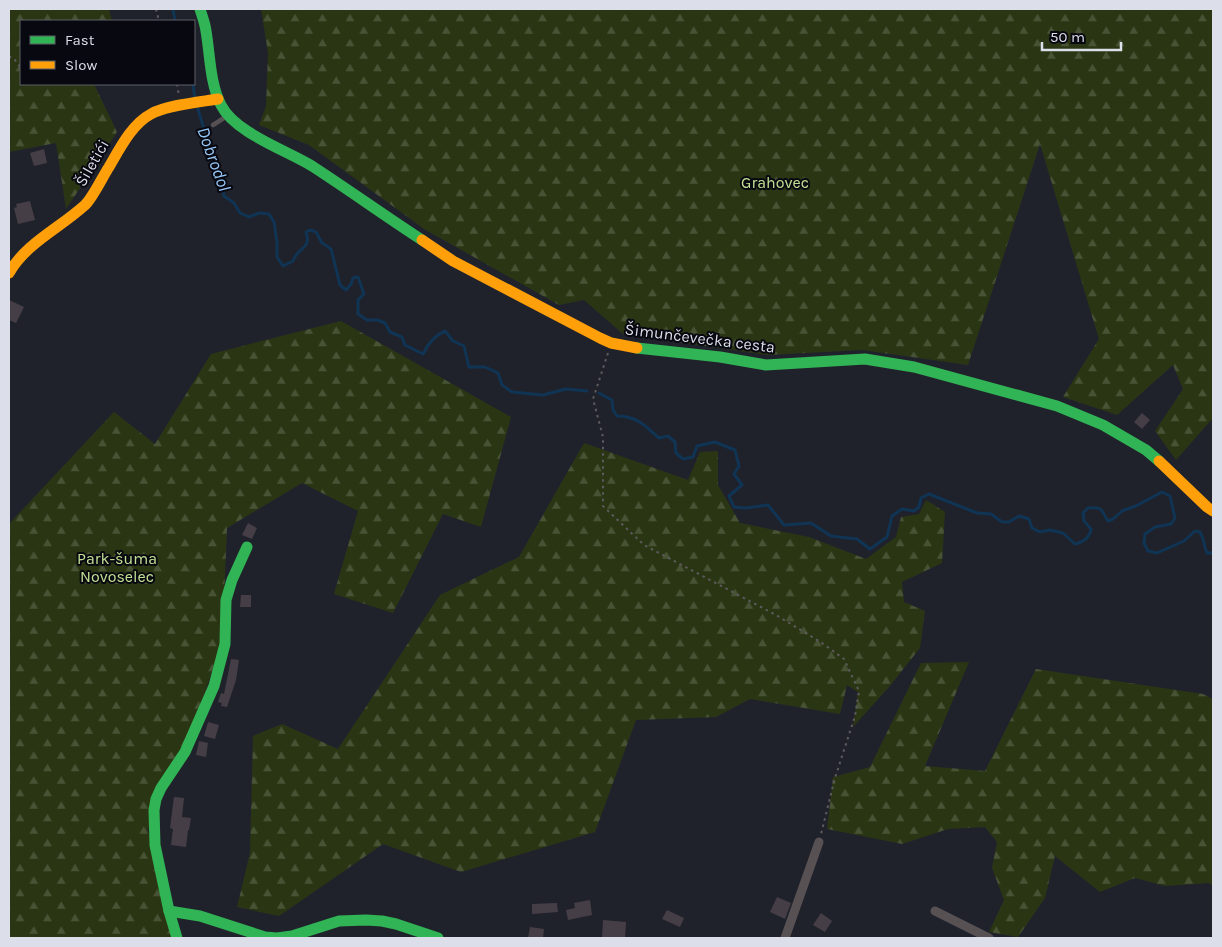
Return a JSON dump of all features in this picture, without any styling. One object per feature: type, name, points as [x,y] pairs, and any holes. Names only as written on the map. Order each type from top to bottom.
[{"type":"street","name":"Šimunčevečka cesta","points":[[200,9],[206,28],[218,99],[222,108],[234,121],[249,133],[310,165],[453,261],[611,343],[766,365],[865,359],[914,367],[1058,406],[1103,425],[1146,450],[1206,507],[1213,511]]},
{"type":"street","name":"Šiletići","points":[[10,267],[29,248],[87,204],[122,144],[139,123],[151,114],[164,110],[218,99]]},
{"type":"street","points":[[177,938],[169,911],[155,846],[154,810],[156,799],[164,783],[185,752],[214,686],[225,644],[226,600],[232,580],[247,547]]},
{"type":"street","points":[[785,938],[819,842]]},
{"type":"street","points":[[169,911],[200,916],[265,937],[292,936],[339,921],[366,920],[396,924],[438,938]]},
{"type":"street","points":[[935,911],[990,938]]},
{"type":"lane","points":[[213,125],[228,115]]},
{"type":"path","points":[[9,56],[20,67]]},
{"type":"path","points":[[611,343],[593,399],[603,437],[603,506],[644,545],[776,615],[844,659],[859,691],[855,716],[835,778],[819,842]]},
{"type":"green space","points":[[9,9],[109,9],[112,20],[20,20],[20,85],[94,85],[117,132],[66,209],[56,143],[9,152]]},
{"type":"green space","name":"Grahovec","points":[[261,9],[1213,9],[1213,418],[1176,460],[1155,431],[1183,389],[1173,365],[1117,415],[1063,397],[1099,339],[1040,144],[968,365],[862,350],[767,355],[623,334],[584,300],[559,305],[424,229],[309,145],[259,125],[266,106],[268,53]]},
{"type":"green space","name":"Park-šuma Novoselec","points":[[341,321],[511,417],[481,527],[443,514],[393,613],[334,594],[358,511],[302,483],[227,528],[222,642],[190,736],[156,789],[148,831],[175,938],[9,938],[9,524],[114,412],[155,444],[211,354]]},
{"type":"green space","points":[[584,443],[688,480],[700,452],[718,451],[718,485],[740,523],[809,537],[866,559],[896,537],[901,517],[919,514],[926,500],[945,512],[942,563],[902,582],[904,602],[925,611],[920,648],[889,687],[853,727],[858,692],[847,685],[840,714],[750,699],[716,717],[636,720],[595,832],[461,872],[383,844],[279,916],[237,907],[250,853],[253,736],[282,724],[338,749],[440,595],[519,557]]},
{"type":"green space","points":[[969,662],[925,766],[985,771],[1036,669],[1203,694],[1213,699],[1213,886],[1209,883],[1165,886],[1135,878],[1100,892],[1055,856],[1045,898],[1018,937],[989,932],[1004,900],[992,868],[997,842],[985,827],[948,829],[902,844],[827,829],[833,777],[870,767],[921,663]]},
{"type":"building","points":[[44,149],[47,163],[34,166],[30,153]]},
{"type":"building","points":[[30,201],[35,220],[18,224],[14,208],[17,207],[16,204]]},
{"type":"building","points":[[9,300],[24,307],[16,323],[9,320]]},
{"type":"building","points":[[1142,413],[1150,420],[1142,429],[1134,422]]},
{"type":"building","points":[[248,523],[257,528],[252,539],[242,535]]},
{"type":"building","points":[[241,595],[251,595],[251,607],[240,607]]},
{"type":"building","points":[[231,659],[239,660],[236,680],[227,707],[221,706],[222,703],[218,702],[221,693],[224,694]]},
{"type":"building","points":[[208,722],[219,725],[215,739],[204,736]]},
{"type":"building","points":[[199,741],[208,743],[206,757],[196,755]]},
{"type":"building","points":[[174,797],[184,798],[182,817],[191,818],[186,847],[171,845],[173,829],[170,828]]},
{"type":"building","points":[[777,897],[791,903],[785,919],[770,912]]},
{"type":"building","points":[[590,900],[592,915],[568,920],[566,910],[575,908],[574,903]]},
{"type":"building","points":[[557,903],[558,912],[532,914],[532,904]]},
{"type":"building","points":[[667,910],[684,918],[680,927],[662,919]]},
{"type":"building","points":[[821,913],[832,921],[825,932],[813,925]]},
{"type":"building","points":[[603,920],[626,922],[625,938],[602,938]]},
{"type":"building","points":[[530,927],[544,929],[543,938],[528,938]]},
{"type":"waterway","name":"Dobrodol","points":[[173,9],[175,20]]},
{"type":"waterway","name":"Dobrodol","points":[[193,85],[195,100]]},
{"type":"waterway","name":"Dobrodol","points":[[197,106],[213,165],[221,177],[224,196],[234,203],[240,213],[249,217],[259,213],[269,214],[274,222],[277,257],[283,266],[293,261],[295,256],[306,245],[306,232],[310,230],[316,232],[322,243],[331,249],[340,285],[346,290],[353,278],[358,277],[364,294],[358,300],[358,314],[367,320],[377,320],[385,323],[390,332],[402,337],[405,345],[423,354],[432,340],[445,331],[453,341],[464,346],[469,367],[485,367],[498,373],[502,385],[512,392],[543,395],[566,389],[587,391]]},
{"type":"waterway","name":"Dobrodol","points":[[599,393],[612,400],[613,410],[617,416],[624,416],[635,420],[659,438],[668,436],[675,442],[676,453],[683,459],[693,457],[697,446],[715,442],[735,450],[739,466],[734,474],[742,485],[729,496],[734,507],[746,508],[768,505],[784,525],[811,523],[831,536],[857,539],[870,549],[887,537],[892,516],[902,509],[914,511],[919,507],[921,498],[929,494],[977,513],[991,514],[1002,522],[1009,522],[1019,516],[1029,519],[1032,528],[1040,532],[1050,530],[1063,533],[1075,544],[1086,539],[1090,532],[1091,529],[1084,521],[1083,513],[1088,508],[1101,510],[1108,521],[1122,511],[1162,492],[1170,496],[1175,518],[1171,524],[1155,527],[1145,534],[1144,543],[1148,551],[1157,553],[1184,541],[1195,531],[1200,532],[1202,535],[1207,553],[1213,553]]},
{"type":"traffic: fast","points":[[200,9],[206,28],[211,69],[217,97],[228,115],[249,132],[312,166],[422,240]]},
{"type":"traffic: fast","points":[[637,348],[720,357],[766,365],[865,359],[914,367],[1057,406],[1103,425],[1146,450],[1159,461]]},
{"type":"traffic: fast","points":[[177,938],[169,911],[155,845],[154,810],[161,788],[185,752],[214,686],[225,644],[226,600],[232,580],[247,547]]},
{"type":"traffic: fast","points":[[169,911],[200,916],[265,937],[292,936],[339,921],[366,920],[396,924],[438,938]]},
{"type":"traffic: slow","points":[[9,273],[16,262],[34,244],[88,202],[127,137],[144,118],[166,108],[218,99]]},
{"type":"traffic: slow","points":[[422,240],[453,261],[600,338],[611,343],[637,348]]},
{"type":"traffic: slow","points":[[1159,461],[1213,511]]}]
